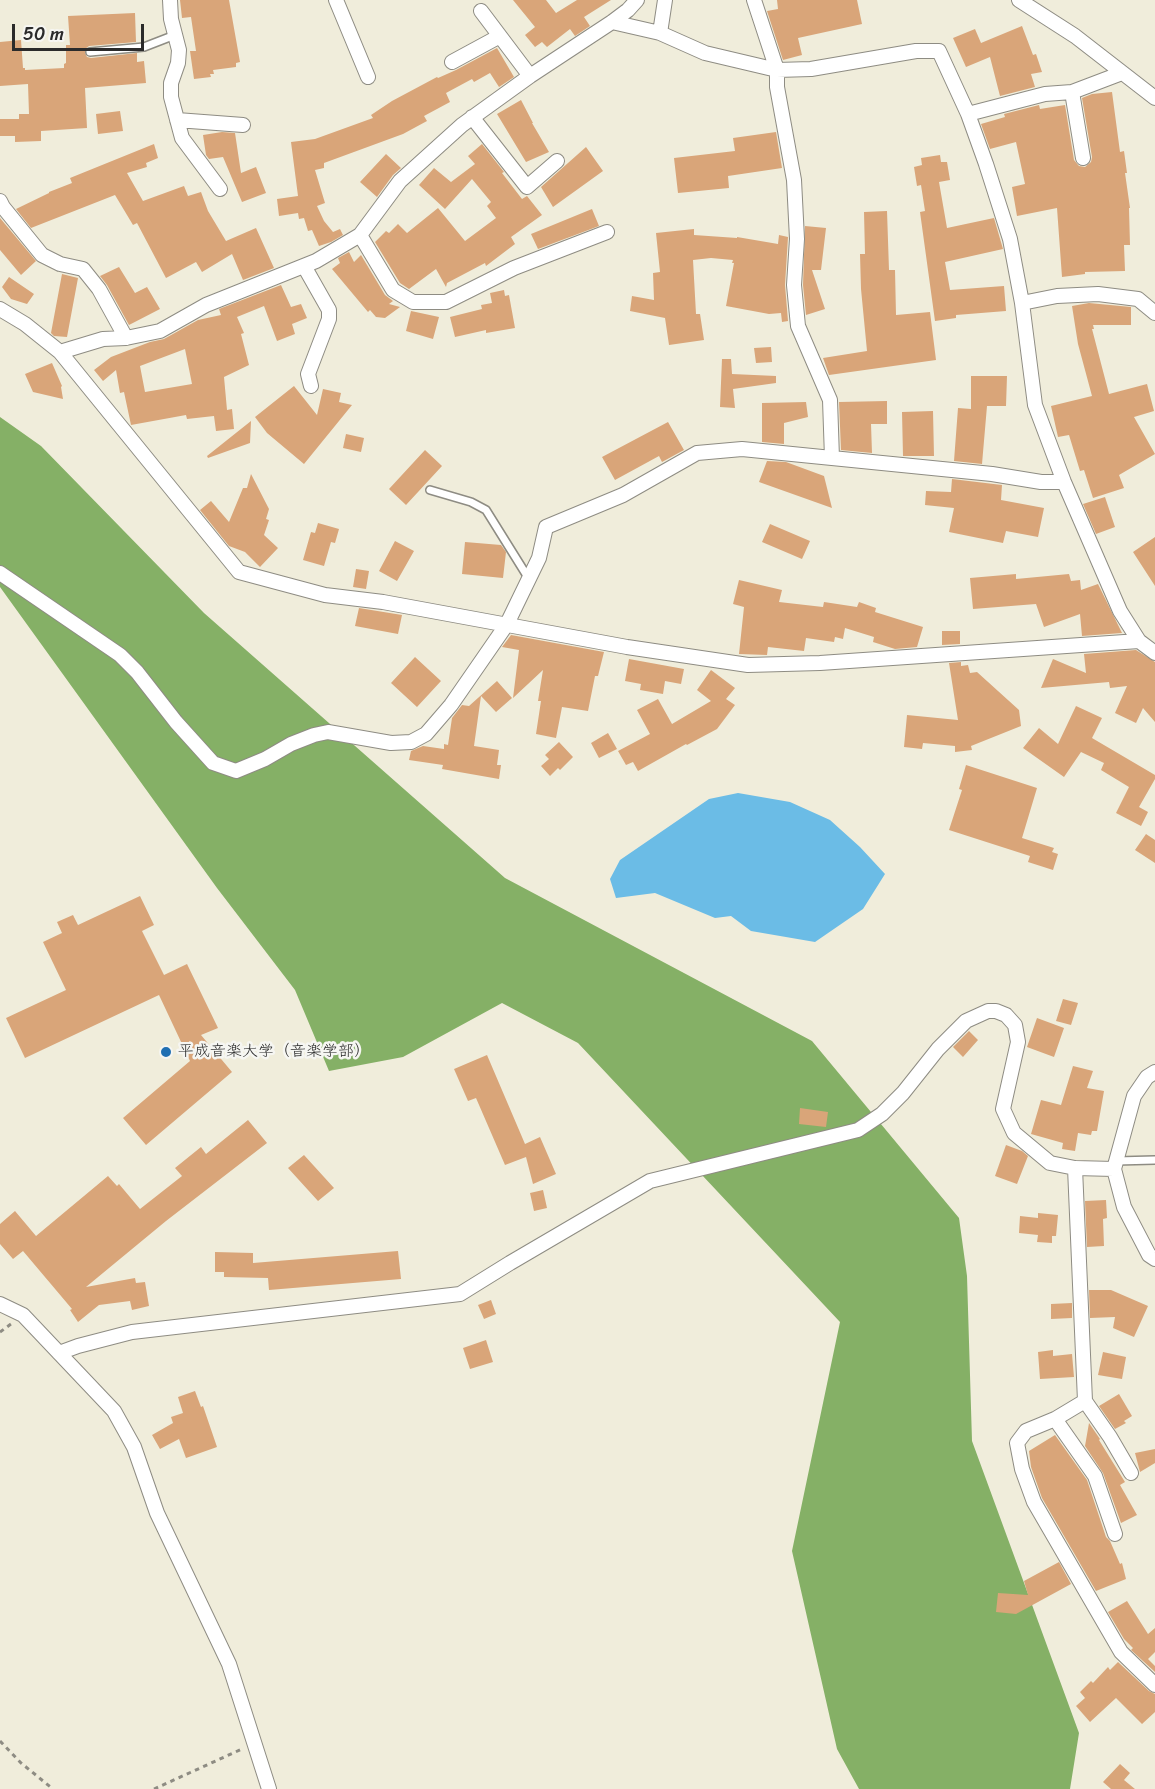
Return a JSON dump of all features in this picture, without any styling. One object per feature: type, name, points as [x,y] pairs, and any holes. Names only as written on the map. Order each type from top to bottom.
[{"type":"street","points":[[170,0],[171,19],[179,50],[171,83],[171,98],[182,138],[220,189]]},
{"type":"street","points":[[336,0],[368,77]]},
{"type":"street","points":[[60,352],[103,339],[126,338],[160,331],[206,305],[316,261],[360,235],[399,181],[472,117],[530,75],[612,22],[637,0]]},
{"type":"street","points":[[660,33],[666,0]]},
{"type":"street","points":[[754,0],[777,70],[777,87],[794,180],[797,239],[794,285],[798,326],[830,400],[832,458]]},
{"type":"street","points":[[1019,0],[1075,36],[1155,98]]},
{"type":"street","points":[[481,10],[530,75]]},
{"type":"street","points":[[612,22],[660,33],[705,53],[777,70],[811,69],[916,51],[939,51],[968,114],[1010,239],[1022,303],[1035,405],[1064,482],[1120,610],[1139,640],[1155,653]]},
{"type":"street","points":[[452,62],[500,36]]},
{"type":"street","points":[[968,114],[1045,94],[1072,92],[1122,73]]},
{"type":"street","points":[[1072,92],[1083,158]]},
{"type":"street","points":[[472,117],[527,187],[556,161]]},
{"type":"street","points":[[177,120],[243,125]]},
{"type":"street","points":[[0,201],[42,255],[60,264],[83,269],[99,290],[126,338]]},
{"type":"street","points":[[360,235],[393,290],[413,302],[446,302],[513,268],[607,232]]},
{"type":"street","points":[[304,266],[329,310],[329,319],[308,374],[310,386]]},
{"type":"street","points":[[1022,303],[1057,296],[1098,294],[1138,300],[1155,314]]},
{"type":"street","points":[[0,309],[25,324],[60,352],[239,572],[325,595],[382,602],[627,647],[748,665],[820,663],[1139,640]]},
{"type":"street","points":[[0,573],[120,655],[213,763],[236,771],[265,759],[291,744],[328,732],[391,743],[411,742],[426,734],[451,705],[507,624],[539,558],[546,527],[623,495],[697,453],[742,449],[993,474],[1041,482],[1064,482]]},
{"type":"street","points":[[59,1353],[132,1332],[460,1294],[650,1181],[858,1130],[882,1114],[903,1093],[938,1048],[966,1021],[988,1011],[1006,1015],[1015,1025],[1018,1042],[1003,1109],[1014,1133],[1050,1163],[1075,1168],[1115,1165]]},
{"type":"street","points":[[1155,1072],[1148,1077],[1134,1096],[1115,1165],[1124,1207],[1149,1255],[1155,1259]]},
{"type":"street","points":[[1075,1168],[1085,1401],[1131,1473]]},
{"type":"street","points":[[0,1304],[23,1315],[114,1411],[134,1447],[157,1513],[229,1664],[269,1789]]},
{"type":"street","points":[[1085,1401],[1055,1419],[1026,1431],[1017,1443],[1022,1469],[1034,1502],[1121,1652],[1155,1685]]},
{"type":"street","points":[[1055,1419],[1095,1476],[1115,1534]]},
{"type":"lane","points":[[90,52],[144,47],[175,35]]},
{"type":"lane","points":[[430,490],[471,501],[486,510],[529,579]]},
{"type":"lane","points":[[1115,1165],[1155,1160]]},
{"type":"path","points":[[0,1741],[21,1763],[53,1789]]},
{"type":"path","points":[[154,1789],[254,1743]]},
{"type":"green space","points":[[0,417],[41,446],[204,613],[505,878],[812,1041],[959,1218],[967,1276],[972,1441],[1079,1733],[1070,1789],[859,1789],[837,1749],[792,1551],[840,1322],[578,1043],[502,1003],[403,1057],[329,1071],[295,990],[217,888],[0,587]]},
{"type":"water","points":[[738,793],[790,802],[830,820],[860,847],[885,874],[863,909],[815,942],[751,931],[731,916],[715,918],[655,893],[616,898],[610,879],[620,860],[709,799]]},
{"type":"building","points":[[180,0],[229,0],[240,62],[236,63],[236,67],[213,70],[214,74],[210,74],[211,77],[194,79],[190,51],[196,51],[191,17],[182,18]]},
{"type":"building","points":[[513,0],[546,0],[556,13],[577,0],[611,0],[584,17],[590,26],[575,36],[570,29],[547,47],[542,42],[535,47],[525,35],[535,27]]},
{"type":"building","points":[[777,0],[857,0],[862,24],[798,38],[802,55],[783,60],[767,11],[778,9]]},
{"type":"building","points":[[135,13],[136,42],[89,46],[85,49],[85,53],[91,58],[137,53],[137,62],[144,61],[146,83],[85,88],[87,128],[41,131],[41,141],[15,142],[15,136],[0,136],[0,119],[19,119],[19,114],[29,114],[28,84],[0,86],[0,42],[21,40],[25,70],[64,68],[66,45],[70,45],[68,16]]},
{"type":"building","points":[[1022,26],[1042,72],[1031,74],[1035,87],[1000,96],[990,57],[966,67],[953,38],[975,29],[981,43]]},
{"type":"building","points":[[497,48],[514,77],[499,87],[490,73],[474,82],[472,79],[446,93],[450,102],[424,116],[427,121],[403,134],[324,163],[324,168],[315,170],[325,203],[317,206],[324,221],[333,232],[340,229],[343,235],[319,246],[312,230],[308,231],[304,218],[299,219],[298,213],[279,216],[277,199],[298,196],[291,142],[315,139],[373,118],[371,115],[392,101]]},
{"type":"building","points":[[1112,92],[1120,152],[1124,151],[1130,208],[1130,245],[1124,245],[1125,271],[1085,272],[1085,274],[1062,277],[1057,208],[1017,216],[1012,187],[1025,184],[1016,142],[990,149],[981,124],[1005,117],[1004,114],[1039,105],[1040,109],[1065,105],[1074,160],[1079,166],[1085,167],[1091,162],[1092,157],[1082,98],[1092,94]]},
{"type":"building","points":[[521,100],[549,152],[526,162],[497,114]]},
{"type":"building","points":[[120,111],[123,131],[98,134],[96,114]]},
{"type":"building","points":[[222,132],[235,133],[241,173],[256,167],[266,193],[242,202],[223,157],[209,159],[206,155],[203,135]]},
{"type":"building","points":[[776,132],[782,168],[728,176],[729,188],[678,193],[674,158],[735,151],[733,138]]},
{"type":"building","points":[[154,144],[158,158],[146,163],[147,167],[127,173],[143,201],[184,186],[188,196],[201,192],[208,211],[226,241],[256,228],[274,268],[243,280],[232,254],[202,272],[196,262],[166,278],[137,223],[133,225],[115,195],[31,228],[16,209],[72,183],[70,178]]},
{"type":"building","points":[[482,144],[522,199],[527,196],[542,215],[511,237],[515,244],[486,266],[485,263],[447,283],[446,287],[436,269],[409,289],[400,283],[375,242],[386,231],[389,233],[398,224],[407,233],[438,208],[465,241],[496,218],[487,206],[491,202],[472,179],[445,209],[419,185],[434,168],[451,182],[475,164],[468,156]]},
{"type":"building","points":[[586,147],[603,171],[553,207],[541,187]]},
{"type":"building","points":[[386,154],[401,168],[377,197],[360,182]]},
{"type":"building","points":[[940,155],[941,162],[947,162],[950,180],[939,182],[947,228],[994,218],[1003,249],[945,262],[950,290],[1004,286],[1006,311],[956,315],[956,318],[935,321],[920,212],[925,211],[921,185],[917,186],[914,167],[922,165],[921,158]]},
{"type":"building","points":[[592,209],[599,226],[538,249],[531,234]]},
{"type":"building","points":[[887,211],[889,270],[895,270],[896,315],[930,312],[936,360],[829,375],[823,358],[867,351],[860,254],[865,254],[864,212]]},
{"type":"building","points":[[0,218],[36,261],[21,275],[0,250]]},
{"type":"building","points":[[805,226],[826,228],[821,270],[812,270],[825,309],[806,315],[803,285]]},
{"type":"building","points":[[694,229],[694,235],[737,237],[778,244],[779,235],[788,237],[785,285],[788,321],[782,322],[781,313],[769,314],[726,306],[734,263],[732,263],[733,260],[711,258],[693,260],[696,314],[700,314],[704,340],[669,345],[665,318],[630,311],[632,296],[654,300],[653,273],[660,272],[656,233]]},
{"type":"building","points":[[349,252],[354,262],[361,255],[385,295],[393,301],[389,304],[400,307],[385,318],[376,317],[370,310],[368,312],[332,269],[340,263],[338,258]]},
{"type":"building","points":[[119,267],[135,293],[147,287],[160,309],[129,325],[100,276]]},
{"type":"building","points":[[62,274],[78,278],[67,337],[54,336],[51,333]]},
{"type":"building","points":[[9,277],[34,294],[27,304],[11,299],[2,287]]},
{"type":"building","points":[[281,285],[291,307],[301,304],[307,318],[292,324],[295,334],[277,341],[264,306],[237,317],[244,333],[241,334],[249,365],[224,377],[227,410],[232,409],[234,429],[216,431],[214,416],[187,419],[186,415],[131,425],[124,392],[120,393],[116,370],[103,381],[94,370],[111,357],[164,339],[198,320],[221,315],[219,309]],"holes":[[[185,349],[192,384],[145,392],[140,366]]]},
{"type":"building","points":[[504,290],[505,296],[509,295],[515,328],[486,333],[486,330],[455,337],[450,317],[482,309],[481,305],[492,303],[490,293]]},
{"type":"building","points":[[1089,303],[1131,307],[1131,325],[1093,325],[1094,329],[1092,329],[1109,394],[1147,384],[1154,411],[1134,417],[1155,454],[1119,475],[1124,488],[1093,498],[1084,470],[1080,471],[1069,435],[1058,437],[1051,406],[1092,396],[1078,344],[1072,306]]},
{"type":"building","points":[[411,311],[439,317],[433,339],[406,331]]},
{"type":"building","points":[[771,347],[772,362],[756,363],[754,348]]},
{"type":"building","points":[[722,359],[731,359],[732,374],[776,376],[776,383],[733,389],[735,408],[720,407]]},
{"type":"building","points":[[52,363],[62,386],[63,399],[33,392],[25,374]]},
{"type":"building","points":[[971,376],[1007,376],[1006,406],[987,406],[982,464],[954,461],[958,408],[971,409]]},
{"type":"building","points":[[294,386],[317,415],[323,389],[341,393],[339,402],[352,405],[304,464],[267,433],[255,417]]},
{"type":"building","points":[[887,401],[887,424],[871,424],[872,453],[841,450],[839,402]]},
{"type":"building","points":[[806,402],[808,417],[784,423],[784,444],[762,442],[762,403]]},
{"type":"building","points":[[933,411],[934,456],[903,456],[902,412]]},
{"type":"building","points":[[251,421],[250,443],[208,458],[207,456]]},
{"type":"building","points":[[668,422],[684,450],[662,462],[659,456],[615,480],[602,457]]},
{"type":"building","points":[[346,434],[364,438],[361,452],[343,448]]},
{"type":"building","points":[[425,450],[442,466],[406,505],[389,489]]},
{"type":"building","points":[[767,461],[786,462],[824,476],[832,508],[759,482]]},
{"type":"building","points":[[251,474],[269,509],[266,519],[269,520],[264,535],[278,548],[260,567],[245,552],[229,546],[200,510],[211,501],[229,522],[243,488],[247,488]]},
{"type":"building","points":[[952,479],[1002,485],[1001,500],[1044,508],[1038,537],[1006,531],[1003,543],[949,532],[954,508],[925,505],[926,491],[951,492]]},
{"type":"building","points":[[1105,497],[1115,527],[1096,534],[1083,504]]},
{"type":"building","points":[[318,523],[339,529],[335,543],[331,542],[324,566],[303,560],[311,532],[315,533]]},
{"type":"building","points":[[770,524],[810,541],[802,559],[762,542]]},
{"type":"building","points":[[1155,537],[1155,586],[1133,552]]},
{"type":"building","points":[[395,541],[414,551],[397,581],[379,571]]},
{"type":"building","points":[[465,542],[501,545],[506,552],[503,578],[462,574]]},
{"type":"building","points":[[356,569],[369,571],[366,589],[353,587]]},
{"type":"building","points":[[1016,574],[1016,579],[1069,574],[1071,581],[1080,580],[1081,590],[1098,584],[1122,633],[1082,636],[1080,614],[1044,627],[1036,604],[973,609],[970,578]]},
{"type":"building","points":[[739,580],[782,590],[779,602],[823,607],[824,602],[857,607],[859,602],[876,608],[875,612],[923,627],[917,647],[895,649],[873,642],[874,637],[845,628],[843,639],[835,637],[834,642],[806,638],[804,651],[768,647],[767,655],[739,654],[744,607],[733,604]]},
{"type":"building","points":[[359,608],[402,615],[398,634],[355,626]]},
{"type":"building","points":[[942,631],[960,631],[960,644],[942,645]]},
{"type":"building","points":[[511,635],[604,652],[598,676],[595,676],[588,711],[562,707],[556,738],[536,734],[543,670],[513,698],[519,650],[502,647]]},
{"type":"building","points":[[1136,650],[1155,662],[1155,722],[1143,708],[1136,723],[1115,713],[1127,686],[1110,688],[1109,682],[1041,688],[1053,659],[1086,673],[1084,654]]},
{"type":"building","points":[[415,657],[441,681],[417,707],[391,683]]},
{"type":"building","points":[[629,659],[684,669],[681,684],[665,681],[663,694],[640,690],[641,684],[625,681]]},
{"type":"building","points":[[961,662],[961,666],[968,665],[970,673],[977,672],[1019,710],[1021,726],[971,746],[972,750],[955,752],[955,746],[923,743],[922,749],[904,747],[907,715],[958,720],[949,663]]},
{"type":"building","points":[[711,670],[735,688],[726,699],[735,705],[717,729],[638,771],[633,762],[626,765],[618,751],[650,734],[637,710],[658,699],[672,724],[711,701],[697,690]]},
{"type":"building","points":[[497,681],[512,698],[496,712],[481,696],[474,746],[499,750],[497,765],[501,765],[499,779],[442,769],[443,765],[409,760],[411,751],[423,746],[444,749],[444,744],[448,745],[452,718],[462,705],[469,706]]},
{"type":"building","points":[[1076,706],[1102,718],[1092,738],[1155,775],[1139,807],[1148,812],[1141,826],[1116,813],[1129,787],[1101,770],[1104,763],[1081,752],[1064,777],[1023,748],[1039,728],[1058,744]]},
{"type":"building","points":[[608,733],[617,749],[599,758],[591,743]]},
{"type":"building","points":[[559,742],[573,757],[550,776],[541,766],[549,759],[545,755]]},
{"type":"building","points":[[966,765],[1037,788],[1022,838],[1054,848],[1052,852],[1058,854],[1053,870],[1028,862],[1030,856],[949,830],[962,790],[959,789]]},
{"type":"building","points":[[1146,834],[1155,840],[1155,863],[1135,850]]},
{"type":"building","points":[[140,896],[154,925],[142,931],[164,975],[187,964],[218,1028],[201,1035],[232,1072],[146,1145],[123,1118],[190,1061],[159,995],[25,1058],[6,1018],[66,990],[43,942],[62,933],[57,922],[73,915],[78,925]]},
{"type":"building","points":[[1063,999],[1078,1003],[1071,1025],[1056,1021]]},
{"type":"building","points":[[1037,1018],[1064,1028],[1054,1057],[1027,1047]]},
{"type":"building","points":[[969,1031],[978,1040],[963,1057],[953,1047]]},
{"type":"building","points":[[487,1055],[525,1144],[540,1137],[556,1174],[533,1184],[526,1157],[505,1165],[476,1098],[468,1101],[454,1069]]},
{"type":"building","points":[[1073,1066],[1093,1071],[1087,1088],[1104,1091],[1097,1131],[1092,1131],[1091,1135],[1078,1133],[1075,1151],[1062,1149],[1063,1143],[1031,1134],[1041,1100],[1061,1105]]},
{"type":"building","points":[[800,1108],[828,1112],[826,1127],[799,1124]]},
{"type":"building","points":[[248,1120],[267,1143],[166,1221],[86,1287],[135,1278],[136,1283],[145,1282],[149,1306],[132,1310],[130,1301],[99,1305],[78,1322],[70,1310],[72,1309],[23,1251],[13,1259],[0,1244],[0,1224],[15,1211],[36,1236],[108,1176],[117,1186],[119,1184],[140,1209],[182,1176],[175,1168],[201,1147],[206,1154]]},
{"type":"building","points":[[1006,1145],[1028,1156],[1017,1184],[995,1176]]},
{"type":"building","points":[[304,1155],[334,1188],[318,1201],[288,1168]]},
{"type":"building","points":[[543,1190],[547,1208],[534,1211],[530,1193]]},
{"type":"building","points":[[1106,1200],[1107,1218],[1103,1219],[1104,1246],[1087,1247],[1085,1201]]},
{"type":"building","points":[[1038,1213],[1058,1215],[1056,1236],[1052,1236],[1052,1243],[1037,1242],[1038,1235],[1019,1233],[1020,1216],[1038,1218]]},
{"type":"building","points":[[398,1251],[401,1279],[269,1290],[268,1278],[224,1277],[224,1272],[215,1272],[215,1252],[253,1253],[253,1263]]},
{"type":"building","points":[[1089,1290],[1111,1290],[1148,1306],[1134,1337],[1113,1328],[1115,1317],[1090,1318]]},
{"type":"building","points":[[491,1300],[496,1314],[484,1319],[478,1305]]},
{"type":"building","points":[[1072,1303],[1072,1318],[1051,1319],[1051,1304]]},
{"type":"building","points":[[486,1340],[493,1362],[470,1369],[463,1348]]},
{"type":"building","points":[[1053,1350],[1053,1356],[1072,1354],[1074,1377],[1040,1379],[1038,1352]]},
{"type":"building","points":[[1103,1352],[1126,1357],[1122,1379],[1098,1375]]},
{"type":"building","points":[[195,1391],[201,1407],[203,1406],[217,1447],[186,1458],[179,1439],[160,1449],[152,1435],[173,1423],[171,1417],[183,1413],[178,1397]]},
{"type":"building","points":[[1119,1394],[1132,1416],[1124,1421],[1126,1423],[1115,1429],[1099,1406]]},
{"type":"building","points":[[1089,1423],[1125,1482],[1120,1485],[1137,1515],[1121,1523],[1103,1473],[1085,1446]]},
{"type":"building","points":[[1055,1435],[1087,1480],[1106,1537],[1120,1564],[1122,1563],[1126,1579],[1096,1591],[1042,1498],[1031,1467],[1029,1451]]},
{"type":"building","points":[[1155,1449],[1155,1463],[1140,1472],[1135,1453]]},
{"type":"building","points":[[1059,1562],[1071,1584],[1016,1614],[996,1612],[998,1593],[1028,1595],[1024,1581]]},
{"type":"building","points":[[1127,1601],[1148,1634],[1155,1628],[1155,1652],[1148,1659],[1155,1666],[1155,1672],[1131,1650],[1133,1648],[1124,1639],[1108,1612]]},
{"type":"building","points":[[1118,1662],[1155,1694],[1155,1712],[1142,1724],[1116,1698],[1090,1722],[1076,1706],[1085,1698],[1080,1692],[1091,1681],[1093,1683],[1108,1667],[1110,1670]]},
{"type":"building","points":[[1120,1764],[1130,1773],[1124,1780],[1135,1789],[1111,1789],[1103,1782]]},
{"type":"place","name":"平成音楽大学（音楽学部）","points":[[166,1052]]}]
